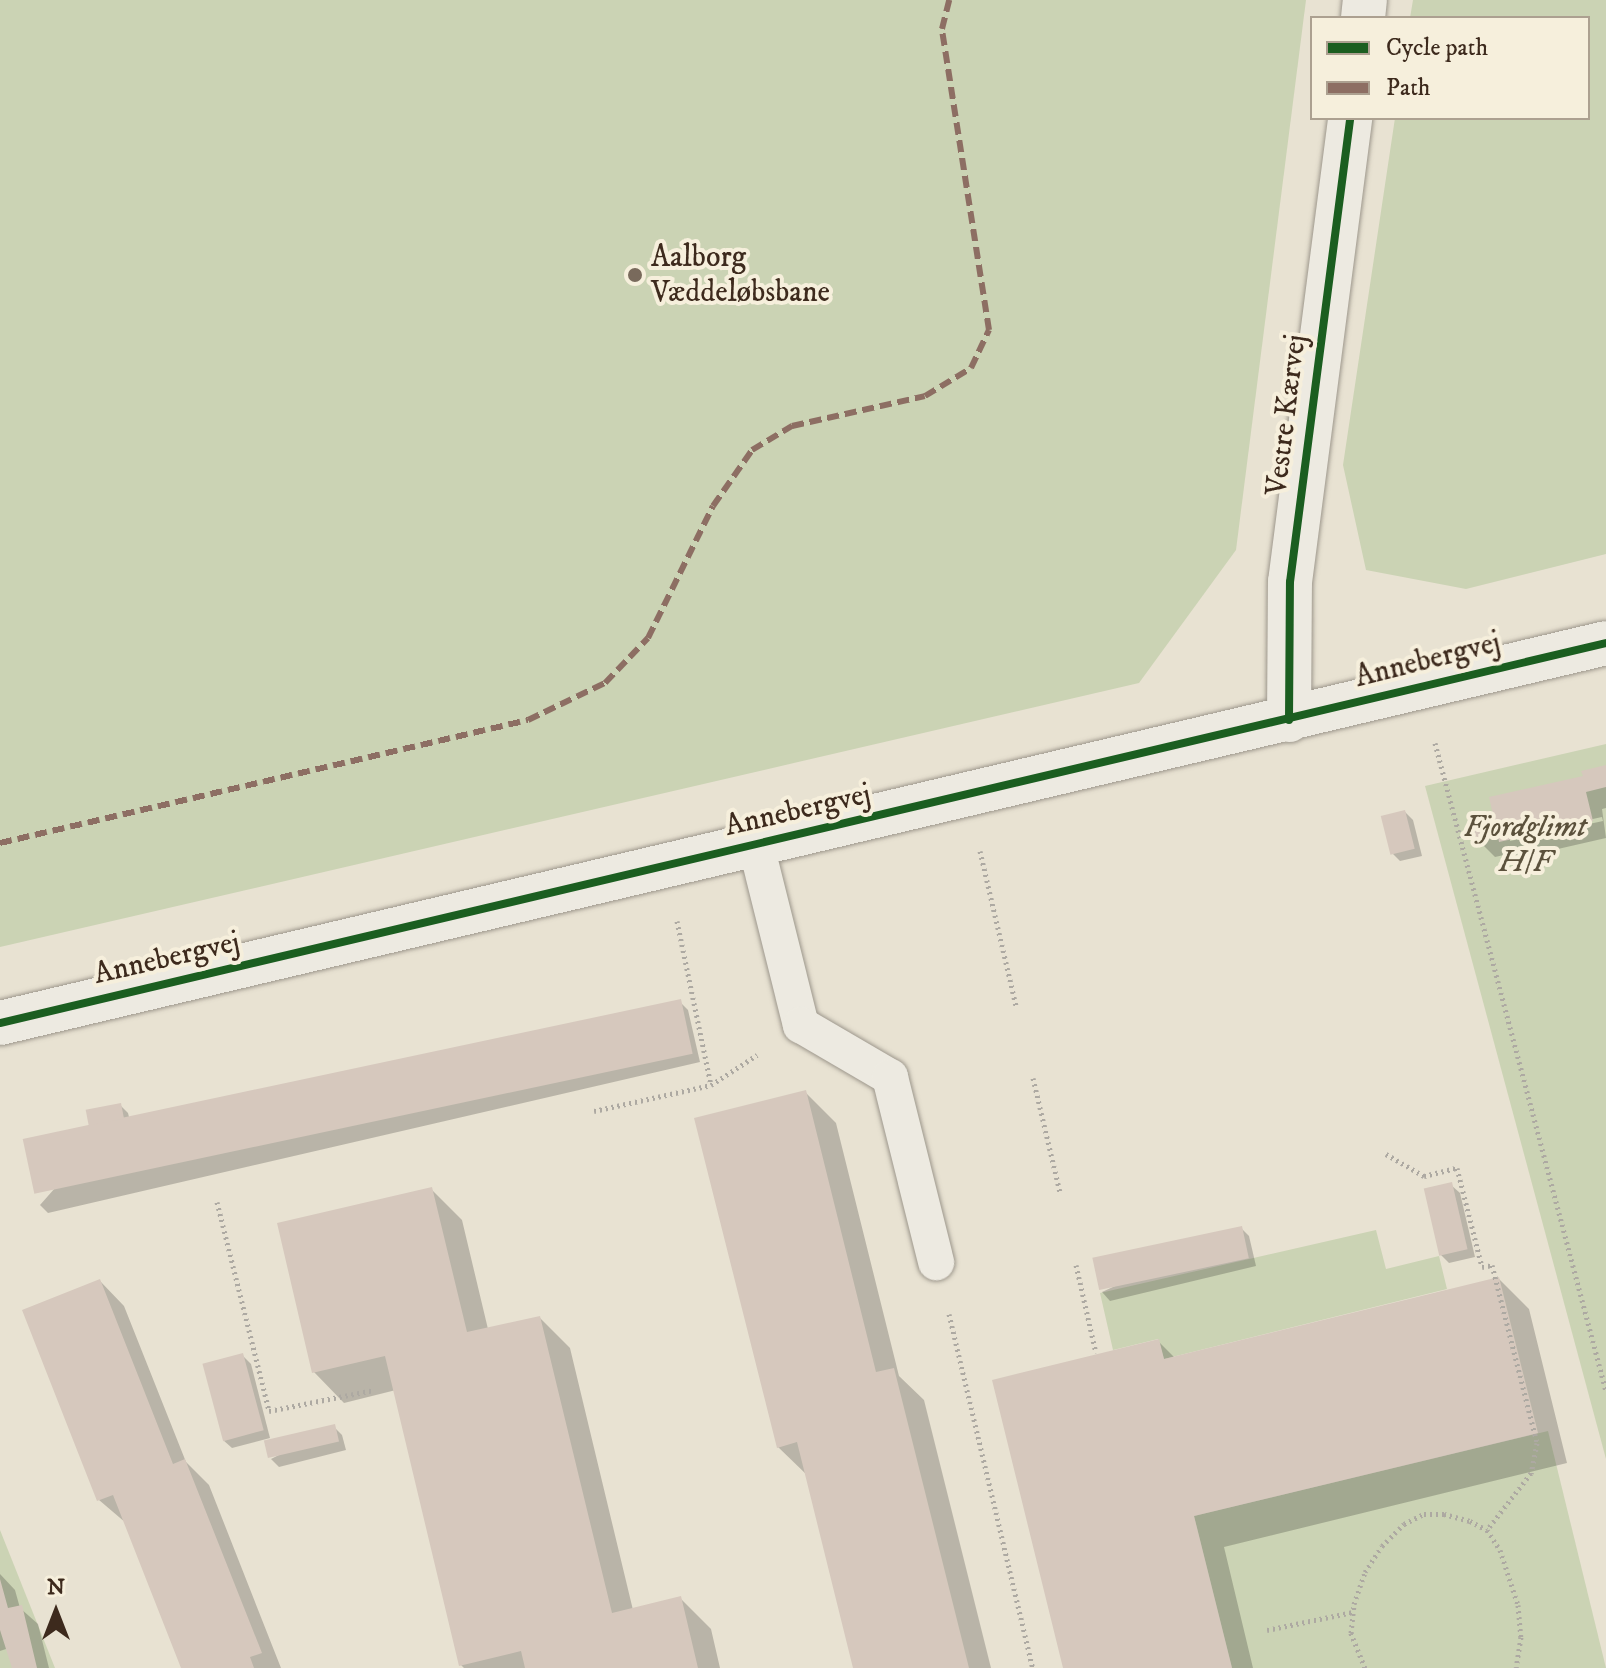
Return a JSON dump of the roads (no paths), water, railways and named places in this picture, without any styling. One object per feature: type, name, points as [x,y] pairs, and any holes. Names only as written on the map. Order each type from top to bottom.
[{"type":"street","name":"Vestre Kærvej","points":[[1289,720],[1290,582],[1350,120]]},
{"type":"street","name":"Annebergvej","points":[[0,1023],[1606,643]]},
{"type":"lane","points":[[756,845],[801,1025],[890,1077],[936,1262]]},
{"type":"place","name":"Aalborg Væddeløbsbane","points":[[635,275]]},
{"type":"park label","name":"Fjordglimt H/F","points":[[1525,845]]}]
